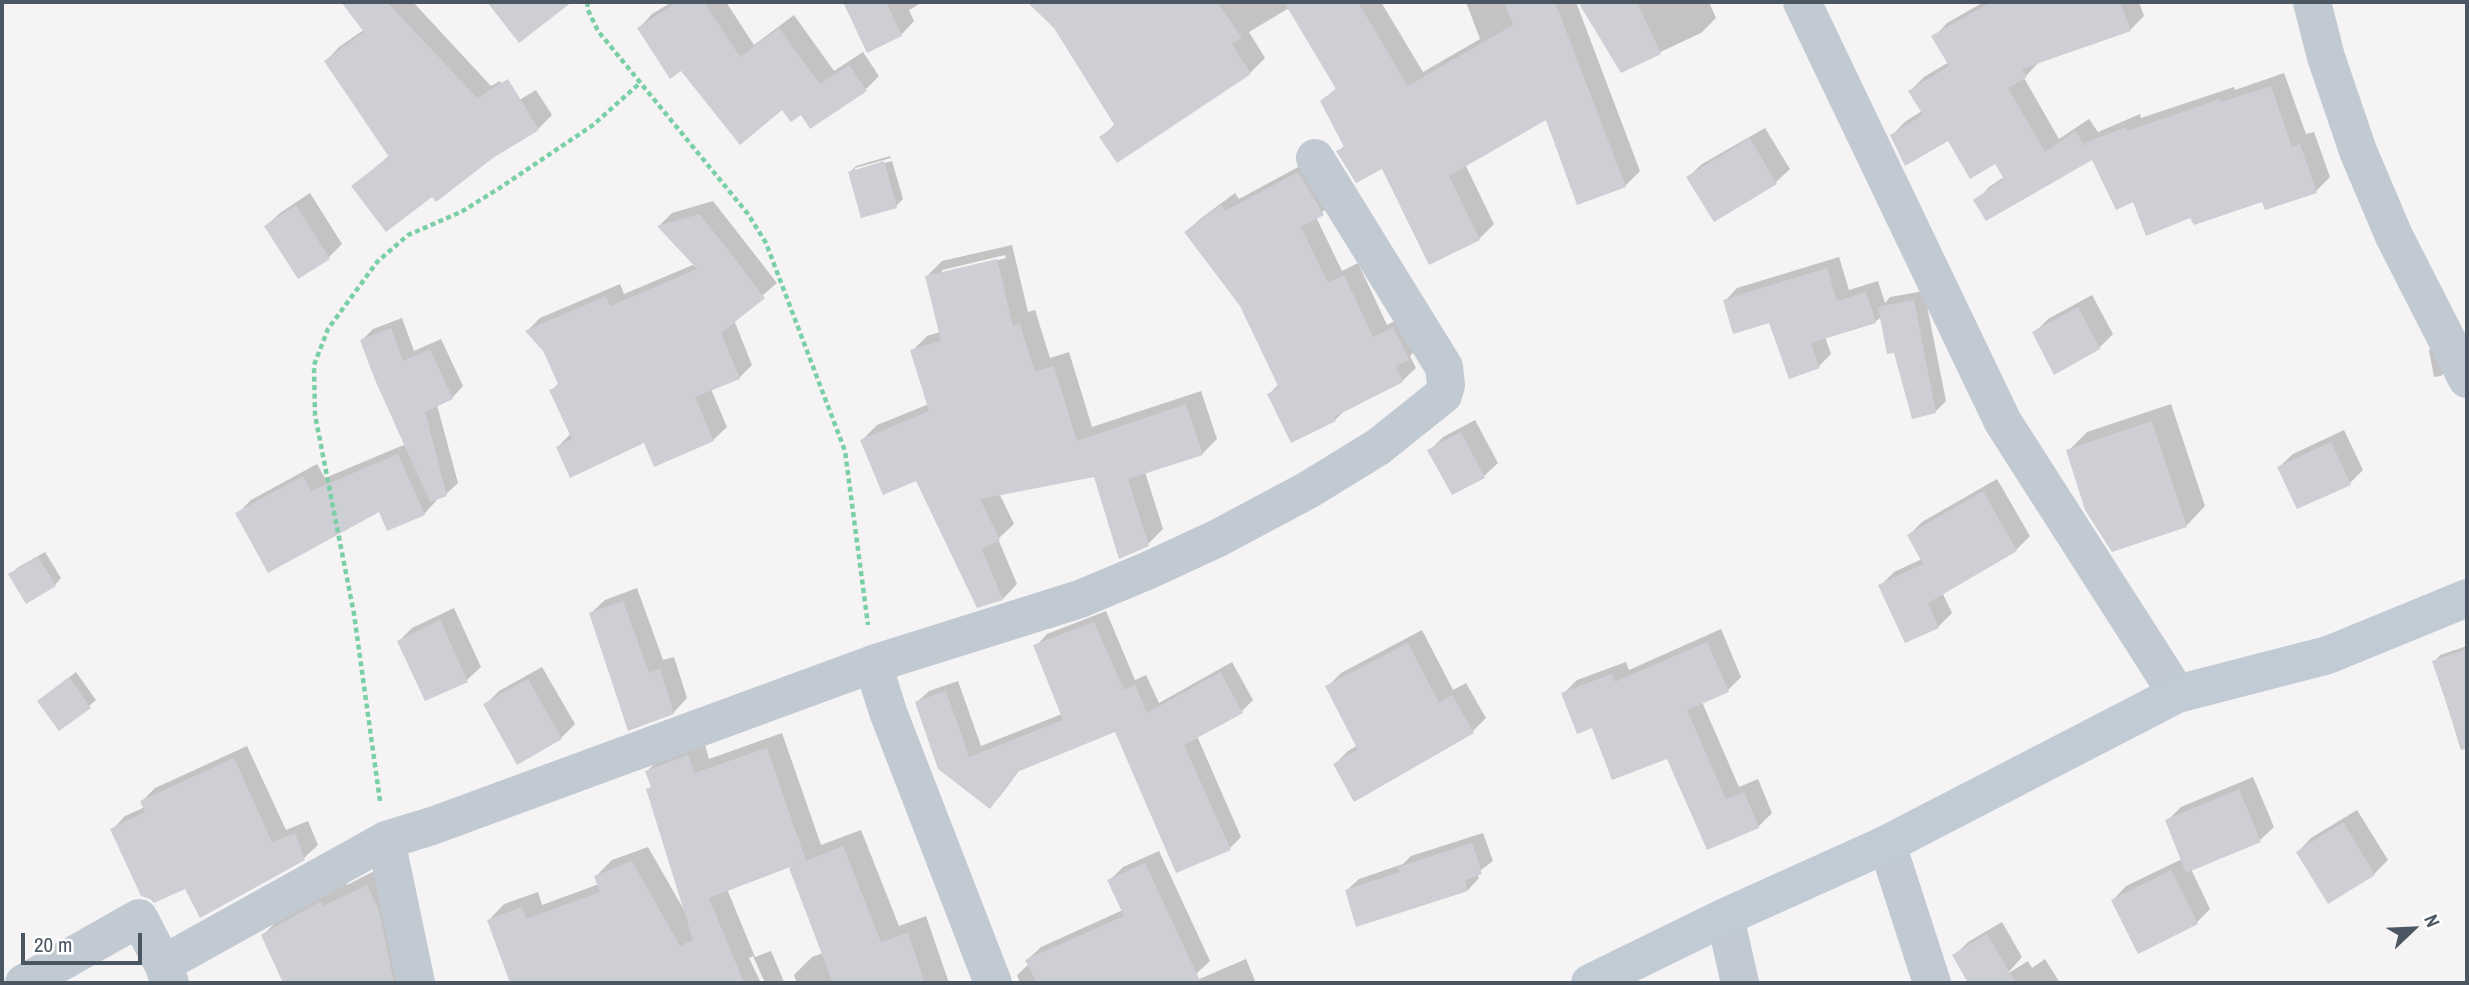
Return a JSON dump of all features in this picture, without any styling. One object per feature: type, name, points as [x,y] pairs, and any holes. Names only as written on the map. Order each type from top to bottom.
[{"type":"street","points":[[1802,2],[2003,422],[2177,694]]},
{"type":"street","points":[[2312,2],[2326,57],[2363,163],[2394,236],[2467,379]]},
{"type":"street","points":[[24,983],[139,918],[167,974],[386,840],[432,826],[873,664],[1080,599],[1218,538],[1308,490],[1378,447],[1443,395],[1446,386],[1444,367],[1315,158]]},
{"type":"street","points":[[1590,983],[1725,917],[1887,844],[2177,694],[2328,655],[2467,598]]},
{"type":"street","points":[[873,664],[888,712],[993,983]]},
{"type":"street","points":[[386,840],[416,983]]},
{"type":"street","points":[[1887,844],[1932,983]]},
{"type":"street","points":[[1725,917],[1740,983]]},
{"type":"path","points":[[588,2],[587,8],[598,31],[748,214],[766,243],[845,451],[873,664]]},
{"type":"path","points":[[386,840],[354,614],[315,415],[314,365],[328,329],[377,262],[408,235],[461,212],[498,190],[593,125],[640,83]]},
{"type":"building","points":[[341,2],[387,2],[477,98],[508,79],[539,130],[493,158],[436,202],[432,197],[386,232],[351,186],[389,157],[324,61],[364,32]]},
{"type":"building","points":[[487,2],[572,2],[519,43]]},
{"type":"building","points":[[677,2],[704,2],[740,57],[779,28],[820,84],[849,65],[867,91],[810,129],[801,115],[791,122],[782,110],[740,145],[681,71],[670,79],[637,28]]},
{"type":"building","points":[[843,2],[886,2],[902,36],[867,53]]},
{"type":"building","points":[[1027,2],[1217,2],[1242,38],[1232,44],[1251,74],[1117,163],[1099,137],[1115,126],[1054,28]]},
{"type":"building","points":[[1284,2],[1358,2],[1408,86],[1513,25],[1504,2],[1555,2],[1626,187],[1577,205],[1546,120],[1449,176],[1480,240],[1429,265],[1382,169],[1356,183],[1336,151],[1344,147],[1320,101],[1336,89]]},
{"type":"building","points":[[1578,2],[1637,2],[1661,54],[1621,73]]},
{"type":"building","points":[[1991,2],[2120,2],[2131,31],[2022,69],[2027,77],[2008,88],[2045,152],[2075,131],[2087,149],[2085,143],[2126,127],[2127,131],[2220,99],[2221,102],[2271,86],[2292,147],[2300,144],[2317,193],[2265,210],[2262,202],[2194,225],[2190,218],[2146,236],[2133,202],[2116,210],[2092,160],[1986,221],[1973,200],[2004,179],[1995,164],[1970,179],[1948,141],[1905,166],[1890,135],[1923,115],[1908,91],[1949,66],[1931,36]]},
{"type":"building","points":[[1750,138],[1777,184],[1714,222],[1686,177]]},
{"type":"building","points":[[884,161],[897,208],[861,218],[848,172]]},
{"type":"building","points":[[1298,172],[1324,215],[1301,227],[1328,283],[1344,275],[1373,337],[1393,327],[1409,360],[1396,366],[1403,382],[1334,417],[1336,421],[1291,443],[1267,394],[1279,388],[1240,306],[1184,232],[1221,205],[1225,211]]},
{"type":"building","points":[[296,205],[330,259],[298,279],[264,226]]},
{"type":"building","points":[[700,214],[765,298],[721,333],[740,379],[695,397],[714,441],[654,467],[644,443],[570,478],[556,447],[572,439],[549,390],[559,386],[543,351],[525,331],[606,296],[610,306],[697,269],[657,226]]},
{"type":"building","points":[[997,259],[1013,326],[1020,324],[1035,372],[1054,366],[1077,441],[1186,404],[1203,455],[1128,479],[1149,546],[1119,559],[1094,477],[980,499],[1000,540],[982,549],[1003,600],[977,608],[916,481],[883,495],[860,440],[929,411],[910,350],[941,341],[925,276]]},
{"type":"building","points":[[1827,268],[1837,301],[1866,292],[1876,323],[1811,343],[1820,368],[1789,379],[1769,323],[1733,334],[1723,300]]},
{"type":"building","points":[[1914,300],[1936,413],[1912,419],[1894,353],[1887,354],[1878,307]]},
{"type":"building","points":[[2078,307],[2100,349],[2054,375],[2032,332]]},
{"type":"building","points":[[391,328],[403,361],[430,349],[453,399],[425,412],[447,496],[430,502],[360,340]]},
{"type":"building","points":[[2152,421],[2187,527],[2112,552],[2085,510],[2066,450]]},
{"type":"building","points":[[1461,432],[1485,478],[1452,495],[1427,450]]},
{"type":"building","points":[[2331,442],[2351,485],[2297,509],[2277,467]]},
{"type":"building","points":[[398,454],[425,515],[387,531],[379,512],[268,573],[235,513],[303,476],[311,491]]},
{"type":"building","points":[[1983,491],[2017,551],[1928,603],[1939,628],[1905,643],[1878,585],[1923,564],[1907,535]]},
{"type":"building","points":[[38,557],[56,586],[26,604],[8,574]]},
{"type":"building","points":[[623,601],[649,673],[660,669],[674,714],[628,731],[589,613]]},
{"type":"building","points":[[440,620],[468,682],[425,701],[397,641]]},
{"type":"building","points":[[1094,622],[1124,690],[1135,685],[1147,713],[1220,672],[1243,713],[1184,745],[1231,850],[1176,873],[1115,732],[1017,772],[990,809],[938,769],[915,702],[946,691],[969,757],[1063,720],[1033,645]]},
{"type":"building","points":[[1707,642],[1729,692],[1687,710],[1726,799],[1744,792],[1759,828],[1707,850],[1667,759],[1612,780],[1592,728],[1577,734],[1561,693],[1612,674],[1615,682]]},
{"type":"building","points":[[1408,643],[1439,703],[1452,695],[1474,733],[1354,802],[1333,764],[1358,750],[1325,686]]},
{"type":"building","points":[[2467,649],[2467,748],[2462,749],[2432,661]]},
{"type":"building","points":[[69,677],[91,708],[59,731],[37,701]]},
{"type":"building","points":[[528,679],[562,739],[517,765],[483,704]]},
{"type":"building","points":[[767,748],[806,861],[709,898],[744,983],[510,983],[487,920],[522,907],[526,919],[600,892],[594,876],[632,861],[680,946],[693,940],[646,789],[651,787],[645,771],[688,755],[694,773]]},
{"type":"building","points":[[234,758],[272,842],[295,833],[305,860],[200,918],[185,889],[154,903],[141,896],[110,829],[145,812],[140,801]]},
{"type":"building","points":[[2239,789],[2261,842],[2186,873],[2165,820]]},
{"type":"building","points":[[2343,822],[2375,875],[2328,904],[2296,852]]},
{"type":"building","points":[[1472,843],[1482,874],[1465,880],[1468,891],[1356,927],[1345,890],[1400,872],[1398,867]]},
{"type":"building","points":[[843,846],[881,942],[908,933],[925,983],[833,983],[789,868]]},
{"type":"building","points":[[1145,863],[1201,983],[1037,983],[1025,960],[1124,916],[1107,880]]},
{"type":"building","points":[[2171,870],[2198,924],[2138,954],[2111,900]]},
{"type":"building","points":[[367,885],[379,911],[394,983],[283,983],[261,935],[321,901],[323,906]]},
{"type":"building","points":[[1987,934],[2016,983],[1968,983],[1952,955]]}]
